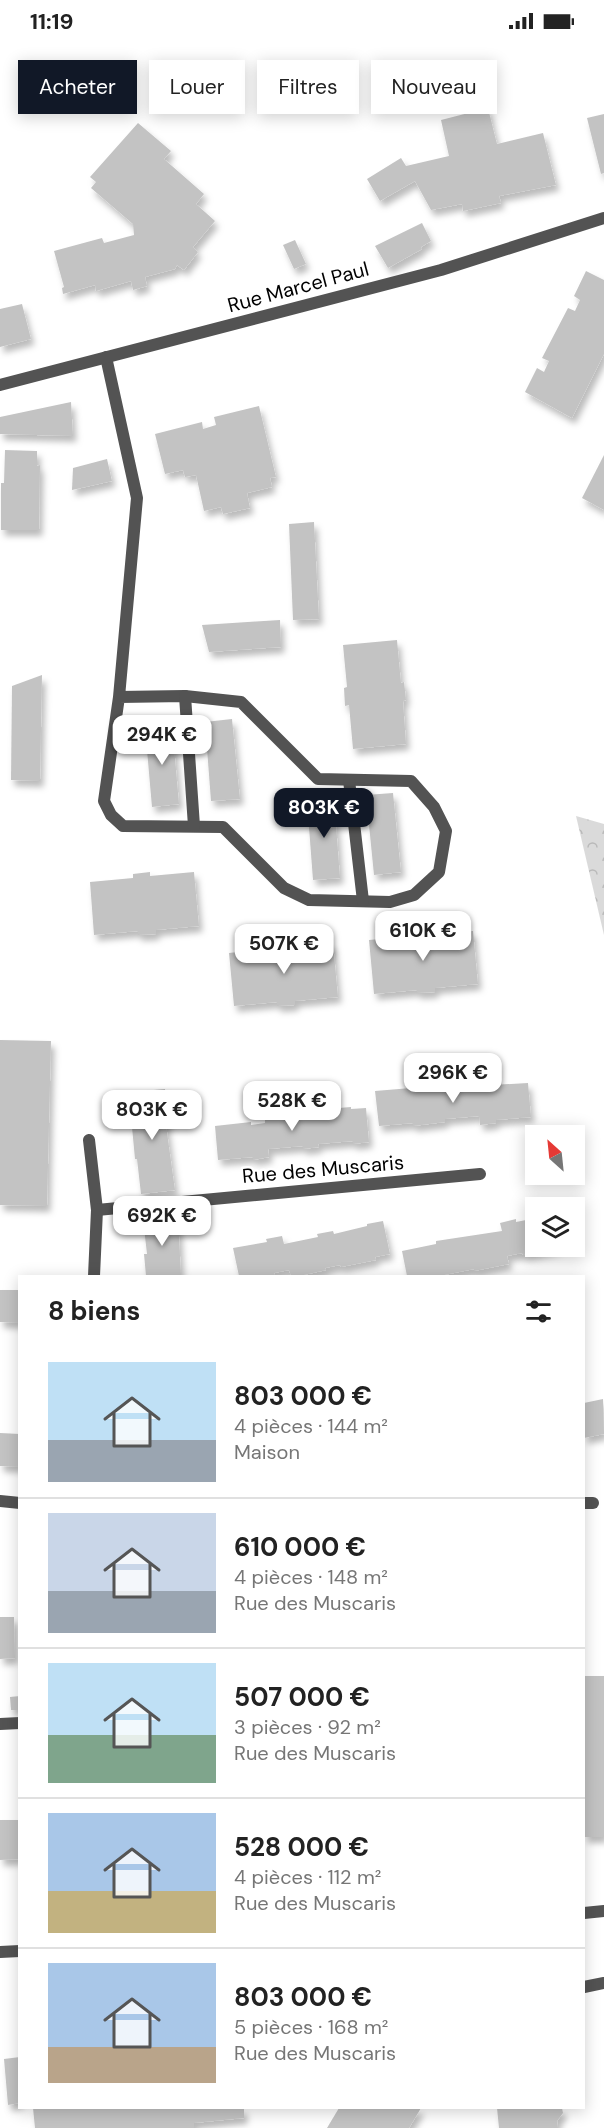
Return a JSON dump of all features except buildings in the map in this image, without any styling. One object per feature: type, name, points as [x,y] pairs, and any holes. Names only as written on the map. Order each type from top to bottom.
[{"type":"street","name":"Rue Marcel Paul","points":[[0,385],[441,270],[604,219]]},
{"type":"street","points":[[106,357],[137,498],[119,697],[104,801],[111,815],[123,826],[223,827],[284,888],[309,900],[390,902],[414,895],[439,872],[446,831],[434,807],[411,781],[318,779],[241,702],[185,696],[119,697]]},
{"type":"street","points":[[185,696],[194,826]]},
{"type":"street","points":[[349,780],[363,901]]},
{"type":"street","points":[[89,1140],[97,1210],[94,1275]]},
{"type":"street","name":"Rue des Muscaris","points":[[97,1210],[480,1173]]},
{"type":"street","points":[[0,1502],[18,1503]]},
{"type":"street","points":[[0,1724],[18,1723]]},
{"type":"street","points":[[585,1913],[604,1911]]},
{"type":"street","points":[[0,1952],[18,1951]]},
{"type":"street","points":[[585,1988],[604,1983]]},
{"type":"green space","points":[[576,816],[604,824],[604,935]]}]
